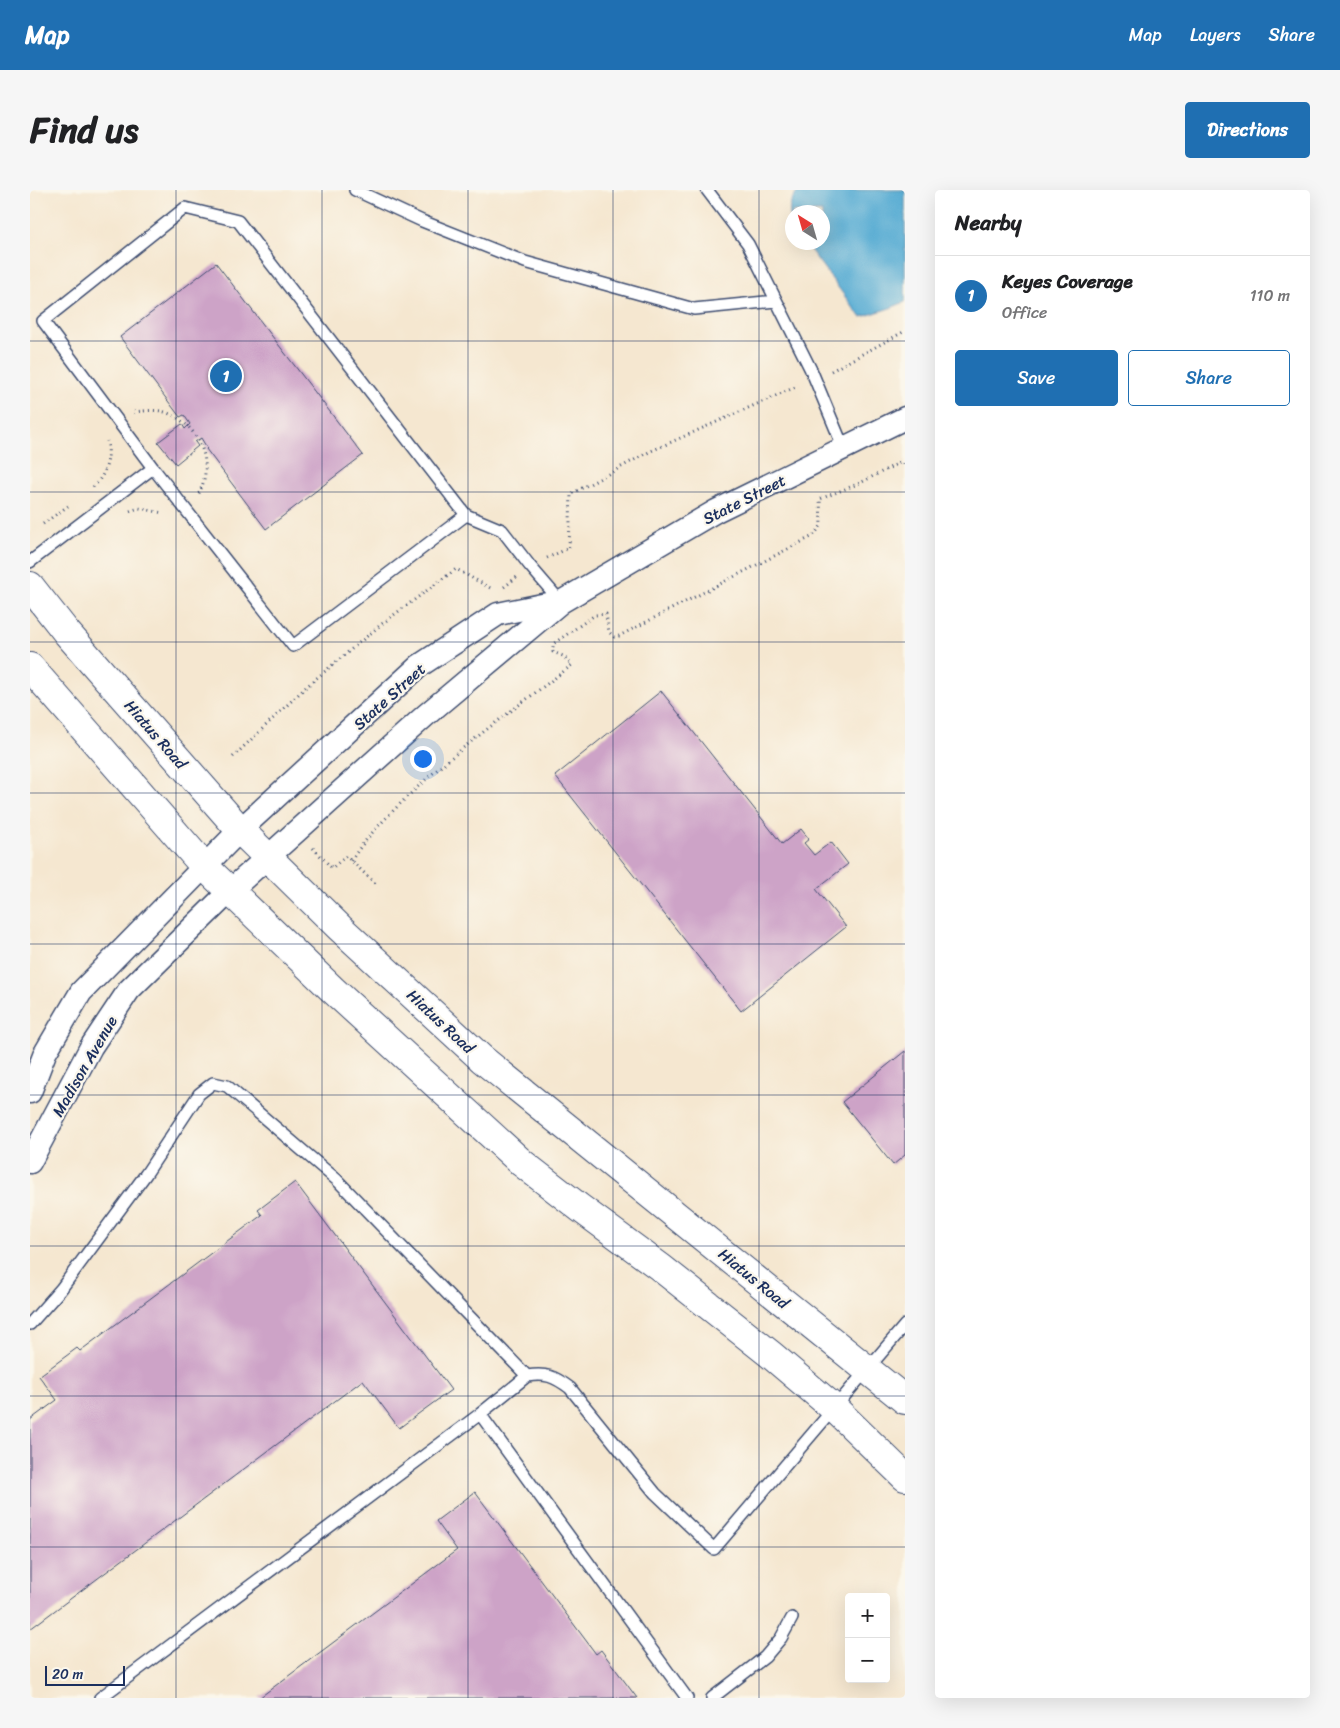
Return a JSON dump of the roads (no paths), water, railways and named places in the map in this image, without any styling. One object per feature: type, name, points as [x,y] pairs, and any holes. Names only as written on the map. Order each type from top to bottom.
[{"type":"main road","name":"Hiatus Road","points":[[30,586],[67,634],[240,830],[340,928],[482,1059],[905,1400]]},
{"type":"main road","points":[[30,667],[204,866],[333,990],[522,1163],[660,1267],[770,1354],[835,1410],[905,1477]]},
{"type":"street","name":"State Street","points":[[269,858],[426,715],[561,602],[716,511],[905,418]]},
{"type":"street","name":"State Street","points":[[204,866],[240,830],[419,666],[498,614],[561,602]]},
{"type":"street","name":"Madison Avenue","points":[[30,1162],[91,1047],[129,990],[231,890],[269,858]]},
{"type":"street","points":[[30,1092],[45,1053],[81,992],[204,866]]},
{"type":"lane","points":[[355,190],[422,221],[526,262],[694,308],[776,301]]},
{"type":"lane","points":[[707,190],[748,244],[815,378],[844,448]]},
{"type":"lane","points":[[466,515],[293,646],[153,468],[43,321],[185,208],[238,221],[466,515],[502,530],[561,602]]},
{"type":"lane","points":[[30,562],[153,468]]},
{"type":"lane","points":[[30,1324],[61,1289],[146,1174],[199,1094],[213,1083],[228,1086],[337,1180],[527,1376]]},
{"type":"lane","points":[[100,1698],[480,1414],[527,1376],[541,1374],[557,1378],[570,1388],[655,1493],[714,1549],[835,1410],[905,1325]]},
{"type":"lane","points":[[480,1414],[687,1698]]},
{"type":"lane","points":[[712,1698],[765,1658],[781,1638],[792,1618]]},
{"type":"water","points":[[799,190],[905,190],[905,302],[862,317],[858,314],[810,250],[830,250],[830,205],[790,205],[793,197]]},
{"type":"place","name":"Keyes Coverage","points":[[226,376]]}]
